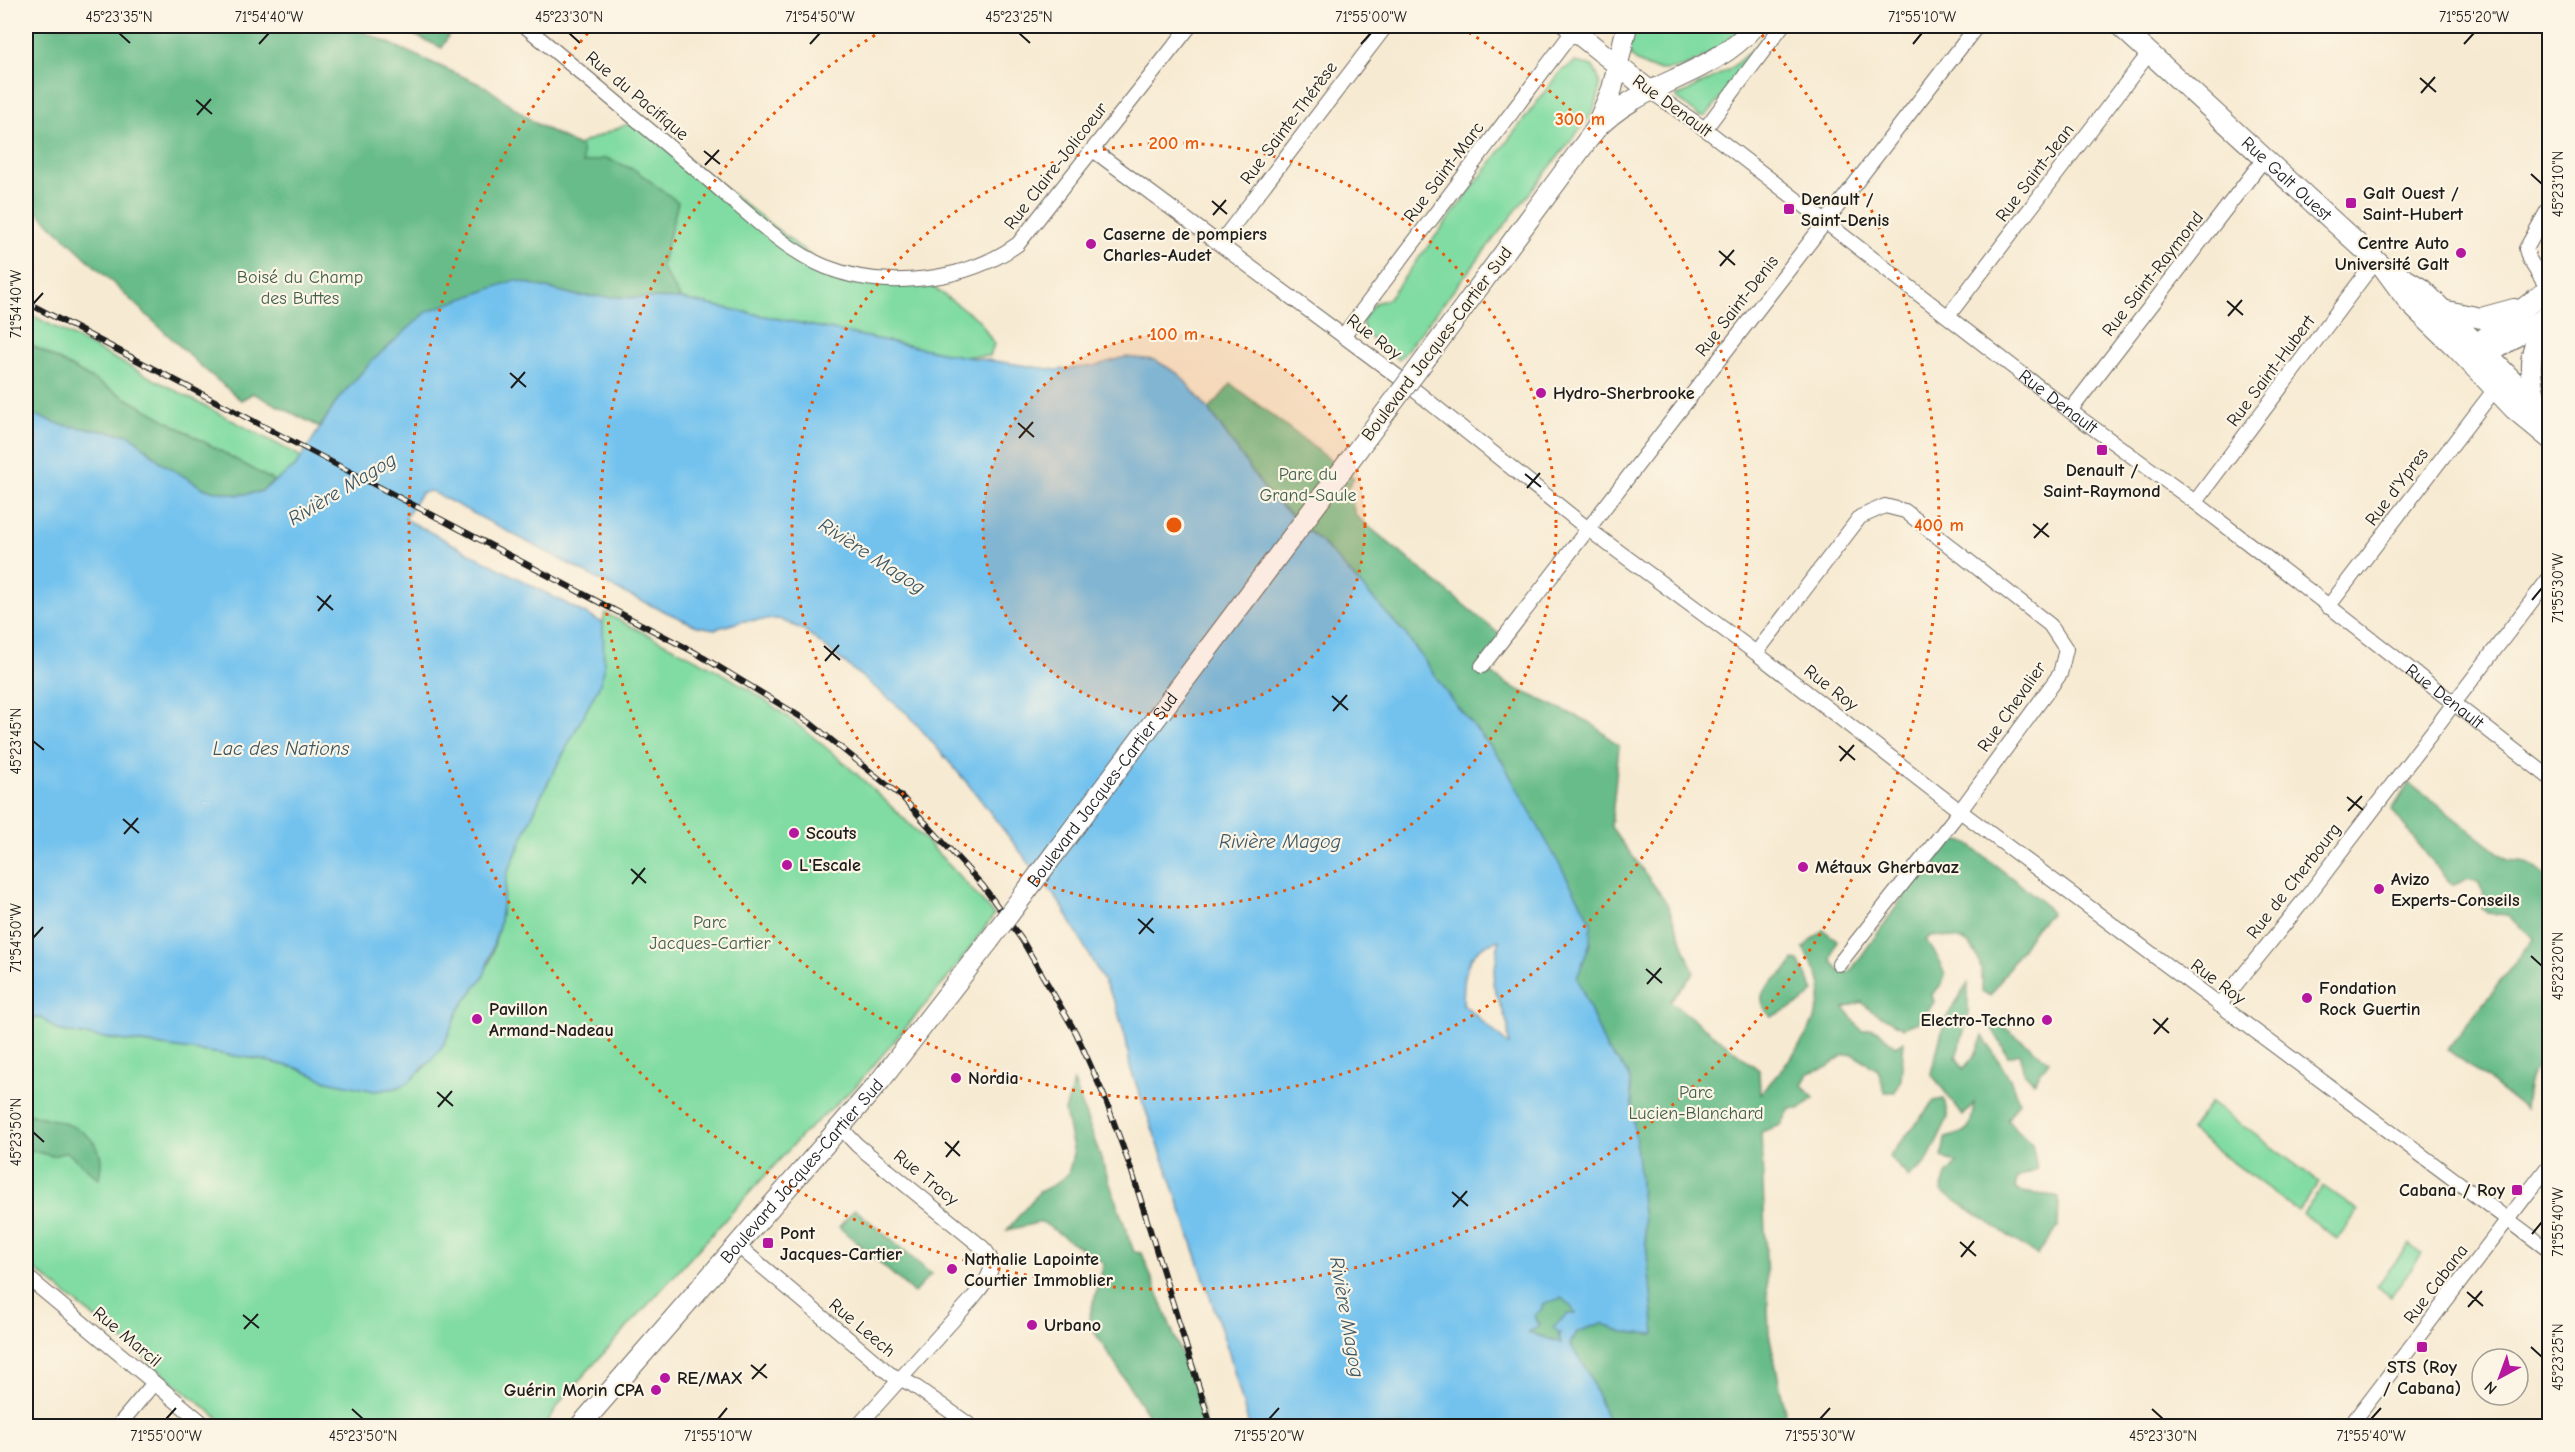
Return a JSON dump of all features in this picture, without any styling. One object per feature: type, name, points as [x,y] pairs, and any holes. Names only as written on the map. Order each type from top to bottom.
[{"type":"main road","name":"Boulevard Jacques-Cartier Sud","points":[[1595,130],[1617,66],[1627,26]]},
{"type":"main road","name":"Boulevard Jacques-Cartier Sud","points":[[580,1426],[893,1065],[989,941],[1595,130],[1628,101],[1704,67],[1736,45],[1755,26]]},
{"type":"main road","name":"Rue Galt Ouest","points":[[2120,26],[2379,263],[2410,304],[2478,352],[2544,412]]},
{"type":"main road","name":"Rue Denault","points":[[1573,27],[1617,66],[1650,91]]},
{"type":"main road","name":"Rue Galt Ouest","points":[[2379,263],[2422,289],[2445,310],[2478,352],[2495,389],[2550,439]]},
{"type":"main road","points":[[2478,352],[2528,304],[2549,290]]},
{"type":"main road","points":[[2445,310],[2481,318],[2499,315],[2528,304]]},
{"type":"main road","points":[[2478,352],[2548,315]]},
{"type":"main road","points":[[2544,412],[2530,374],[2530,355],[2548,315]]},
{"type":"street","name":"Rue du Pacifique","points":[[525,26],[775,236],[825,267],[849,275],[880,279]]},
{"type":"street","name":"Rue Claire-Jolicoeur","points":[[880,279],[920,278],[966,270],[1000,257],[1018,244],[1190,26]]},
{"type":"street","name":"Rue Sainte-Thérèse","points":[[1220,243],[1386,26]]},
{"type":"street","points":[[1705,129],[1782,26]]},
{"type":"street","name":"Rue Saint-Denis","points":[[1482,666],[1977,26]]},
{"type":"street","name":"Rue Saint-Marc","points":[[1343,336],[1573,27]]},
{"type":"street","name":"Rue Saint-Jean","points":[[1948,316],[2150,52]]},
{"type":"street","name":"Rue Denault","points":[[1650,91],[1705,129],[2070,411],[2194,502],[2550,778]]},
{"type":"street","name":"Rue Roy","points":[[1093,150],[1343,336],[1588,528],[1756,653],[1960,811],[2550,1251]]},
{"type":"street","name":"Rue Saint-Raymond","points":[[2070,411],[2264,159]]},
{"type":"street","points":[[2549,290],[2529,259],[2526,249],[2550,206]]},
{"type":"street","name":"Rue Saint-Hubert","points":[[2194,502],[2379,263]]},
{"type":"street","name":"Rue d'Ypres","points":[[2328,608],[2495,389]]},
{"type":"street","name":"Rue Chevalier","points":[[1756,653],[1860,517],[1885,506],[1905,512],[2050,626],[2066,649],[2060,674],[1960,811],[1839,964]]},
{"type":"street","name":"Rue de Cherbourg","points":[[2219,1005],[2309,894],[2452,702],[2550,577]]},
{"type":"street","name":"Rue Tracy","points":[[840,1127],[857,1145],[990,1255],[993,1265],[986,1281],[900,1378]]},
{"type":"street","name":"Rue Cabana","points":[[2350,1426],[2550,1164]]},
{"type":"street","name":"Rue Leech","points":[[738,1245],[890,1374],[900,1378],[971,1426]]},
{"type":"street","name":"Rue Marcil","points":[[26,1276],[206,1426]]},
{"type":"street","points":[[858,1426],[900,1378]]},
{"type":"street","points":[[118,1426],[154,1383]]},
{"type":"green space","points":[[26,26],[351,26],[486,87],[535,123],[582,148],[583,163],[606,158],[635,170],[678,202],[661,267],[681,299],[578,296],[515,280],[373,360],[339,398],[320,427],[253,393],[241,400],[203,368],[26,201]]},
{"type":"green space","points":[[395,26],[453,26],[442,48]]},
{"type":"green space","points":[[1631,26],[1744,26],[1710,54],[1682,67],[1668,70],[1654,69],[1634,59],[1628,46]]},
{"type":"green space","points":[[1774,26],[1777,26],[1706,116],[1699,116],[1676,97],[1730,69]]},
{"type":"green space","points":[[1575,62],[1592,66],[1598,78],[1598,97],[1590,116],[1399,360],[1365,333],[1362,321],[1375,303],[1388,299],[1559,73]]},
{"type":"green space","name":"Boisé du Champ des Buttes","points":[[637,120],[825,267],[920,278],[979,320],[994,344],[990,356],[960,356],[681,299],[578,296],[339,398],[320,427],[253,393],[241,400],[386,225]]},
{"type":"green space","points":[[26,312],[302,457],[295,467],[260,492],[26,412]]},
{"type":"green space","points":[[26,343],[274,481],[260,492],[238,495],[205,489],[163,464],[130,435],[62,425],[31,414],[26,404]]},
{"type":"green space","name":"Parc Lucien-Blanchard","points":[[1231,384],[1354,478],[1347,488],[1356,516],[1504,638],[1482,666],[1508,685],[1591,723],[1619,746],[1611,827],[1667,903],[1694,973],[1670,1001],[1759,1070],[1760,1094],[1799,1046],[1819,1005],[1821,985],[1815,968],[1803,948],[1823,930],[1837,940],[1831,960],[1839,971],[1850,972],[1912,885],[1954,839],[1964,841],[2039,899],[2051,913],[2036,927],[1990,996],[1982,991],[1981,969],[1972,948],[1961,940],[1932,935],[1926,940],[1937,956],[1945,975],[1942,984],[1932,994],[1934,1002],[1921,1021],[1903,1028],[1870,1010],[1862,1002],[1844,1008],[1862,1031],[1870,1028],[1880,1032],[1895,1046],[1904,1041],[1901,1079],[1895,1092],[1885,1092],[1878,1070],[1852,1054],[1842,1056],[1828,1067],[1808,1073],[1802,1086],[1814,1098],[1799,1109],[1790,1109],[1781,1125],[1761,1132],[1769,1333],[1788,1426],[1610,1426],[1587,1370],[1569,1345],[1577,1332],[1602,1323],[1623,1332],[1655,1334],[1629,1074],[1606,1048],[1577,978],[1590,943],[1562,871],[1500,758],[1451,699],[1407,636],[1326,547],[1267,493],[1209,410]]},
{"type":"green space","name":"Parc Jacques-Cartier","points":[[605,613],[730,678],[800,726],[888,803],[994,915],[952,973],[856,1086],[803,1134],[563,1398],[545,1426],[228,1426],[26,1262],[26,1017],[41,1018],[58,1030],[76,1034],[258,1059],[297,1068],[327,1081],[421,1072],[445,1042],[460,1008],[490,962],[499,926],[507,874],[540,798],[599,686]]},
{"type":"green space","points":[[2409,783],[2508,860],[2527,862],[2549,879],[2549,1058],[2536,1067],[2530,1079],[2525,1109],[2448,1049],[2534,938],[2506,915],[2487,913],[2481,907],[2484,894],[2478,882],[2468,879],[2454,885],[2446,879],[2392,810]]},
{"type":"green space","points":[[1794,960],[1799,961],[1814,991],[1800,1003],[1771,1017],[1764,1007],[1762,998],[1764,991]]},
{"type":"green space","points":[[1968,983],[1968,1018],[1956,1057],[1963,1069],[1975,1055],[1983,1036],[2010,1079],[2019,1102],[2007,1120],[2032,1144],[2037,1170],[2017,1178],[2015,1189],[2026,1193],[2059,1197],[2058,1227],[2037,1255],[1941,1191],[1946,1175],[1957,1163],[1942,1157],[1945,1138],[1960,1134],[1968,1128],[1974,1103],[1963,1116],[1931,1073],[1945,1020]]},
{"type":"green space","points":[[1992,1018],[2049,1061],[2034,1082],[2024,1072],[2019,1053],[2008,1056],[1992,1028]]},
{"type":"green space","points":[[1074,1082],[1134,1252],[1142,1253],[1200,1402],[1205,1426],[1155,1426],[1088,1322],[1104,1264],[1042,1222],[1007,1230],[1039,1192],[1057,1183],[1068,1173],[1074,1154],[1065,1111]]},
{"type":"green space","points":[[1944,1099],[1948,1118],[1926,1163],[1909,1177],[1889,1157],[1934,1101]]},
{"type":"green space","points":[[2211,1102],[2319,1182],[2298,1211],[2190,1130]]},
{"type":"green space","points":[[26,1114],[72,1126],[92,1139],[101,1160],[99,1179],[67,1152],[52,1156],[26,1149]]},
{"type":"green space","points":[[2323,1186],[2358,1211],[2337,1239],[2303,1214]]},
{"type":"green space","points":[[855,1209],[931,1274],[914,1293],[839,1227]]},
{"type":"green space","points":[[2409,1244],[2422,1254],[2391,1297],[2377,1286]]},
{"type":"green space","points":[[1561,1298],[1570,1304],[1575,1314],[1565,1316],[1561,1343],[1528,1332],[1540,1324],[1534,1316],[1545,1302]]},
{"type":"water","name":"Rivière Magog","points":[[515,280],[578,296],[681,299],[960,356],[1056,370],[1094,366],[1125,357],[1155,360],[1179,374],[1209,410],[1267,493],[1326,547],[1407,636],[1451,699],[1500,758],[1591,921],[1590,943],[1577,978],[1606,1048],[1629,1074],[1655,1334],[1623,1332],[1602,1323],[1577,1332],[1570,1344],[1587,1370],[1610,1426],[1249,1426],[1229,1353],[1130,1067],[1126,1039],[1115,1002],[1062,906],[973,790],[909,715],[804,630],[779,619],[743,621],[715,629],[697,626],[624,593],[431,491],[421,493],[405,519],[603,623],[604,671],[599,686],[540,798],[507,874],[499,926],[484,976],[460,1008],[445,1042],[435,1056],[408,1083],[396,1088],[375,1091],[327,1081],[297,1068],[258,1059],[76,1034],[58,1030],[41,1018],[26,1017],[26,412],[62,425],[130,435],[163,464],[205,489],[238,495],[260,492],[295,467],[339,398],[373,360],[428,311]],"holes":[[[1499,940],[1493,984],[1508,1025],[1509,1045],[1463,1004],[1464,983],[1472,956],[1487,944]],[[1561,1298],[1570,1304],[1575,1314],[1567,1314],[1553,1328],[1560,1333],[1558,1334],[1561,1343],[1528,1332],[1539,1327],[1534,1316],[1542,1309],[1542,1305]]]},
{"type":"railway","points":[[26,302],[696,653],[809,722],[902,797],[983,886],[1022,940],[1076,1033],[1105,1098],[1132,1172],[1211,1426]]},
{"type":"place","name":"Galt Ouest / Saint-Hubert","points":[[2351,203]]},
{"type":"place","name":"Denault / Saint-Denis","points":[[1789,209]]},
{"type":"place","name":"Caserne de pompiers Charles-Audet","points":[[1091,244]]},
{"type":"place","name":"Centre Auto Université Galt","points":[[2461,253]]},
{"type":"place","name":"Hydro-Sherbrooke","points":[[1541,393]]},
{"type":"place","name":"Denault / Saint-Raymond","points":[[2102,450]]},
{"type":"place","name":"Scouts","points":[[794,833]]},
{"type":"place","name":"L'Escale","points":[[787,865]]},
{"type":"place","name":"Métaux Gherbavaz","points":[[1803,867]]},
{"type":"place","name":"Avizo Experts-Conseils","points":[[2379,889]]},
{"type":"place","name":"Fondation Rock Guertin","points":[[2307,998]]},
{"type":"place","name":"Pavillon Armand-Nadeau","points":[[477,1019]]},
{"type":"place","name":"Electro-Techno","points":[[2047,1020]]},
{"type":"place","name":"Nordia","points":[[956,1078]]},
{"type":"place","name":"Cabana / Roy","points":[[2517,1190]]},
{"type":"place","name":"Pont Jacques-Cartier","points":[[768,1243]]},
{"type":"place","name":"Nathalie Lapointe Courtier Immoblier","points":[[952,1269]]},
{"type":"place","name":"Urbano","points":[[1032,1325]]},
{"type":"place","name":"STS (Roy / Cabana)","points":[[2422,1347]]},
{"type":"place","name":"RE/MAX","points":[[665,1378]]},
{"type":"place","name":"Guérin Morin CPA","points":[[656,1390]]},
{"type":"park label","name":"Parc du Grand-Saule","points":[[1308,484]]},
{"type":"water label","name":"Lac des Nations","points":[[281,748]]}]
